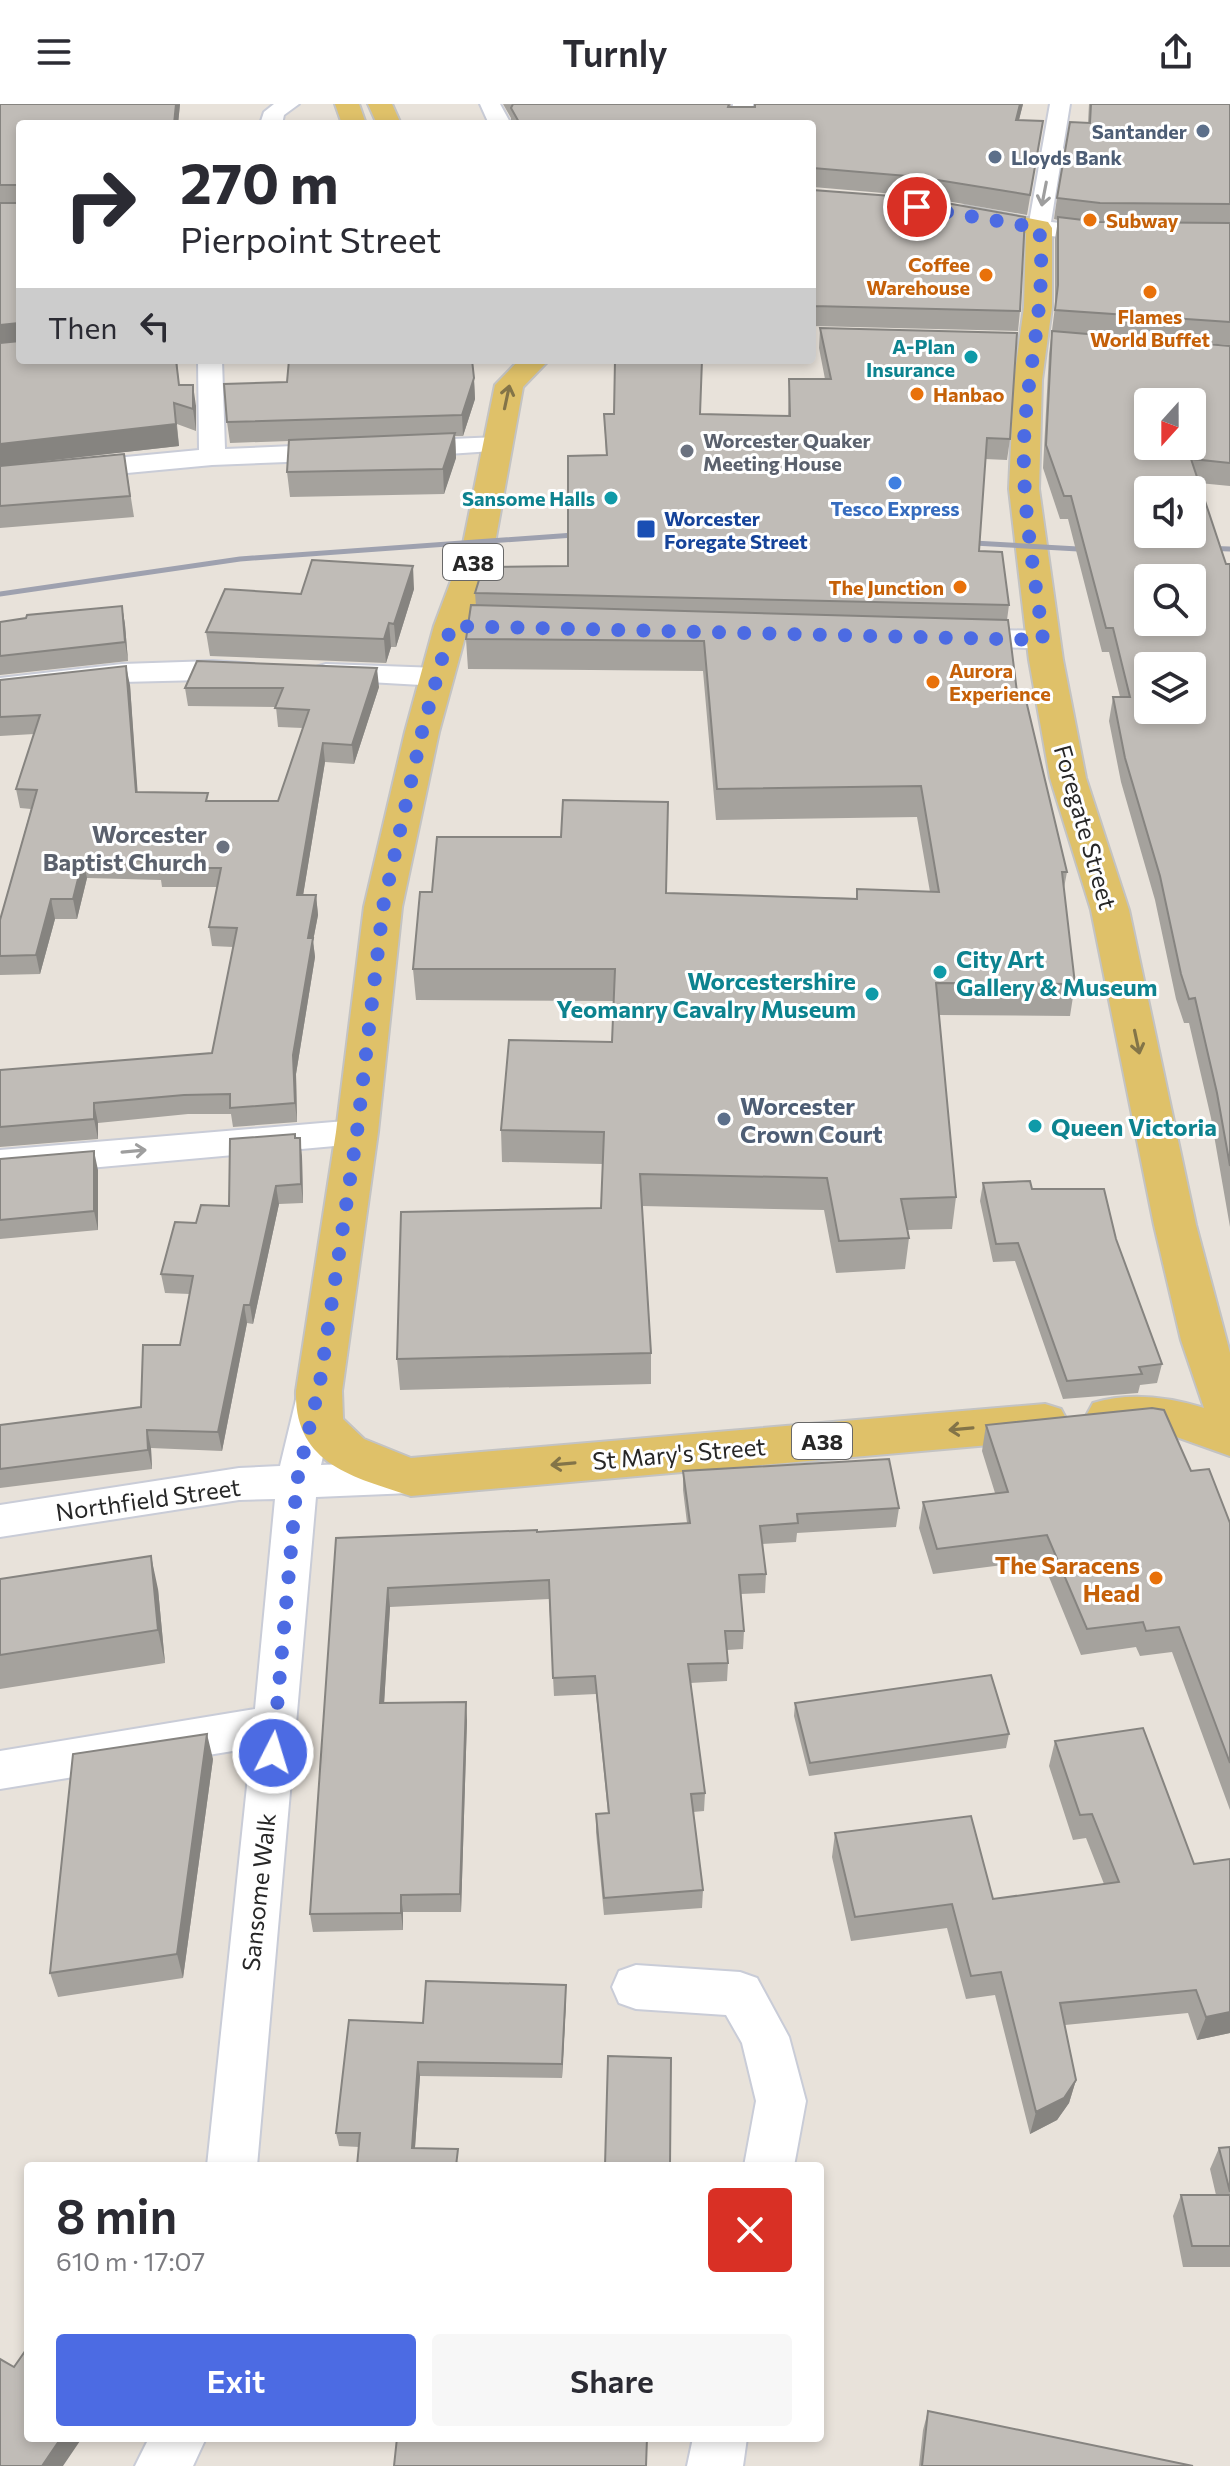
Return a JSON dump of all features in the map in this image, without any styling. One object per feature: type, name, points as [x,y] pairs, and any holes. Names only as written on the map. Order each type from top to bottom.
[{"type":"main road","points":[[947,211],[1040,235]]},
{"type":"main road","name":"Foregate Street","points":[[1040,235],[1028,380],[1024,489],[1043,640],[1068,778],[1110,910],[1175,1225],[1212,1306],[1230,1418]]},
{"type":"main road","name":"A38","points":[[498,445],[509,385],[531,364]]},
{"type":"main road","name":"Sansome Walk","points":[[319,1386],[357,1132],[383,907],[422,732],[439,677],[466,626],[498,445]]},
{"type":"main road","name":"A38","points":[[319,1386],[320,1421],[340,1448],[366,1462],[411,1477]]},
{"type":"main road","name":"St Mary's Street","points":[[411,1477],[1146,1413],[1198,1422],[1230,1438]]},
{"type":"street","points":[[272,120],[275,112],[289,104]]},
{"type":"street","points":[[1060,104],[1040,235],[1127,234]]},
{"type":"street","points":[[210,364],[212,457]]},
{"type":"street","points":[[0,477],[212,457],[498,445]]},
{"type":"street","points":[[935,637],[1043,640]]},
{"type":"street","points":[[0,687],[183,667],[439,677]]},
{"type":"street","points":[[0,1163],[357,1132]]},
{"type":"street","name":"Sansome Walk","points":[[232,2162],[297,1481],[319,1386]]},
{"type":"street","name":"Northfield Street","points":[[0,1521],[239,1484],[411,1477]]},
{"type":"street","points":[[0,1770],[276,1725]]},
{"type":"street","points":[[636,1987],[740,1994],[765,2037],[781,2101],[770,2162]]},
{"type":"street","points":[[163,2466],[177,2442]]},
{"type":"street","points":[[715,2466],[719,2442]]},
{"type":"building","points":[[0,104],[176,104],[174,120],[16,120],[16,185],[0,185]]},
{"type":"building","points":[[513,104],[729,104],[728,107],[755,107],[755,104],[1020,104],[1016,120],[1043,121],[1030,195],[919,177],[816,168],[816,120],[518,120],[511,108]]},
{"type":"building","points":[[1091,104],[1230,104],[1230,204],[1100,203],[1057,198],[1070,122],[1090,123]]},
{"type":"building","points":[[816,190],[918,198],[1025,217],[1020,311],[816,306]]},
{"type":"building","points":[[0,203],[16,203],[16,323],[0,325]]},
{"type":"building","points":[[1058,217],[1100,222],[1230,223],[1230,322],[1055,310]]},
{"type":"building","points":[[820,328],[1017,333],[1010,439],[987,438],[979,551],[1002,552],[1009,605],[475,593],[483,567],[568,566],[568,456],[607,455],[604,414],[614,414],[615,364],[702,364],[700,414],[790,416],[789,379],[831,379]]},
{"type":"building","points":[[1052,331],[1230,346],[1230,463],[1201,460],[1206,460],[1206,388],[1134,388],[1134,460],[1191,460],[1197,476],[1134,476],[1134,548],[1206,548],[1206,504],[1226,564],[1230,564],[1230,1166],[1195,998],[1189,999],[1181,974],[1160,876],[1125,758],[1113,697],[1130,697],[1113,628],[1106,628],[1071,496],[1064,496],[1046,445]]},
{"type":"building","points":[[16,341],[16,364],[176,364],[179,385],[193,385],[193,409],[174,403],[176,424],[0,444],[0,343]]},
{"type":"building","points":[[289,364],[472,364],[474,378],[462,415],[227,422],[224,384],[287,382]]},
{"type":"building","points":[[455,433],[443,469],[287,472],[289,440]]},
{"type":"building","points":[[124,454],[130,496],[0,506],[0,466]]},
{"type":"building","points":[[312,560],[413,566],[394,624],[389,623],[384,639],[206,632],[225,589],[301,594]]},
{"type":"building","points":[[471,605],[1008,620],[1017,692],[1024,692],[1067,872],[1062,872],[1075,984],[936,983],[956,1197],[901,1199],[909,1238],[839,1241],[827,1178],[640,1174],[651,1353],[397,1359],[401,1212],[601,1208],[604,1132],[501,1130],[509,1040],[612,1042],[615,969],[413,969],[420,892],[432,892],[437,837],[561,837],[563,800],[668,802],[666,893],[857,899],[857,889],[939,892],[921,786],[717,789],[704,641],[466,639]]},
{"type":"building","points":[[122,606],[125,642],[0,656],[0,622],[26,618],[27,615]]},
{"type":"building","points":[[197,661],[377,668],[352,745],[323,743],[297,895],[316,895],[308,938],[313,938],[293,1055],[295,1103],[230,1108],[230,1094],[184,1095],[94,1103],[94,1119],[0,1127],[0,1070],[212,1053],[237,928],[209,927],[221,868],[159,868],[160,861],[83,859],[73,899],[51,899],[36,955],[0,956],[0,920],[37,790],[16,789],[40,715],[0,717],[0,680],[126,666],[136,792],[208,793],[206,801],[278,801],[309,710],[275,708],[283,688],[185,688]]},
{"type":"building","points":[[295,1134],[295,1138],[300,1138],[301,1184],[276,1186],[250,1305],[244,1305],[218,1432],[147,1430],[148,1450],[0,1469],[0,1425],[141,1407],[143,1345],[180,1345],[193,1276],[161,1274],[175,1222],[196,1223],[201,1205],[229,1206],[230,1139]]},
{"type":"building","points":[[94,1151],[94,1211],[0,1220],[0,1159]]},
{"type":"building","points":[[1030,1181],[1032,1189],[1104,1189],[1116,1239],[1162,1364],[1139,1367],[1142,1374],[1067,1381],[1018,1243],[996,1244],[983,1183]]},
{"type":"building","points":[[1152,1408],[1164,1410],[1191,1471],[1209,1469],[1230,1523],[1230,1763],[1179,1627],[1146,1631],[1143,1622],[1087,1629],[1047,1535],[937,1549],[923,1502],[1008,1492],[986,1425]]},
{"type":"building","points":[[889,1459],[899,1508],[797,1514],[798,1523],[760,1526],[766,1574],[739,1575],[744,1631],[725,1631],[728,1663],[688,1664],[705,1793],[691,1794],[703,1890],[604,1898],[596,1814],[609,1813],[595,1676],[553,1678],[549,1580],[388,1588],[380,1703],[466,1702],[460,1894],[401,1895],[401,1913],[310,1914],[336,1538],[537,1532],[690,1523],[683,1471]]},
{"type":"building","points":[[151,1556],[158,1630],[0,1655],[0,1579]]},
{"type":"building","points":[[991,1675],[1009,1734],[810,1763],[795,1703]]},
{"type":"building","points":[[1143,1728],[1194,1864],[1230,1859],[1230,2012],[1206,2017],[1196,1990],[1060,2003],[1076,2080],[1064,2098],[1036,2112],[1001,1972],[971,1976],[952,1904],[855,1917],[835,1833],[971,1816],[993,1899],[1119,1882],[1092,1814],[1080,1815],[1055,1741]]},
{"type":"building","points":[[207,1734],[177,1954],[50,1973],[73,1754]]},
{"type":"building","points":[[426,1981],[566,1985],[562,2064],[418,2062],[412,2148],[458,2149],[456,2162],[357,2162],[360,2133],[336,2133],[349,2020],[423,2023]]},
{"type":"building","points":[[608,2056],[671,2058],[670,2162],[605,2162]]},
{"type":"building","points":[[1230,2147],[1230,2192],[1219,2148]]},
{"type":"building","points":[[1181,2195],[1230,2195],[1230,2246],[1192,2246]]},
{"type":"building","points":[[24,2353],[24,2442],[58,2442],[42,2466],[0,2466],[0,2359],[14,2367]]},
{"type":"building","points":[[928,2411],[1193,2466],[922,2466]]},
{"type":"building","points":[[397,2442],[647,2442],[646,2466],[394,2466]]},
{"type":"railway","points":[[0,594],[240,559],[588,534]]},
{"type":"railway","points":[[956,542],[1096,550]]},
{"type":"railway","points":[[1200,548],[1230,549]]},
{"type":"place","name":"Santander","points":[[1203,131]]},
{"type":"place","name":"Lloyds Bank","points":[[995,157]]},
{"type":"place","name":"Subway","points":[[1090,220]]},
{"type":"place","name":"Coffee Warehouse","points":[[986,275]]},
{"type":"place","name":"Flames World Buffet","points":[[1150,292]]},
{"type":"place","name":"A-Plan Insurance","points":[[971,357]]},
{"type":"place","name":"Hanbao","points":[[917,394]]},
{"type":"place","name":"Worcester Quaker Meeting House","points":[[687,451]]},
{"type":"place","name":"Tesco Express","points":[[895,483]]},
{"type":"place","name":"Sansome Halls","points":[[611,498]]},
{"type":"place","name":"Worcester Foregate Street","points":[[646,529]]},
{"type":"place","name":"The Junction","points":[[960,587]]},
{"type":"place","name":"Aurora Experience","points":[[933,682]]},
{"type":"place","name":"Worcester Baptist Church","points":[[223,847]]},
{"type":"place","name":"City Art Gallery & Museum","points":[[940,972]]},
{"type":"place","name":"Worcestershire Yeomanry Cavalry Museum","points":[[872,994]]},
{"type":"place","name":"Worcester Crown Court","points":[[724,1119]]},
{"type":"place","name":"Queen Victoria","points":[[1035,1126]]},
{"type":"place","name":"The Saracens Head","points":[[1156,1578]]},
{"type":"route","points":[[273,1753],[297,1481],[320,1382],[357,1132],[383,907],[422,732],[451,626],[1043,640],[1024,489],[1028,380],[1038,307],[1039,228],[917,207]]}]
